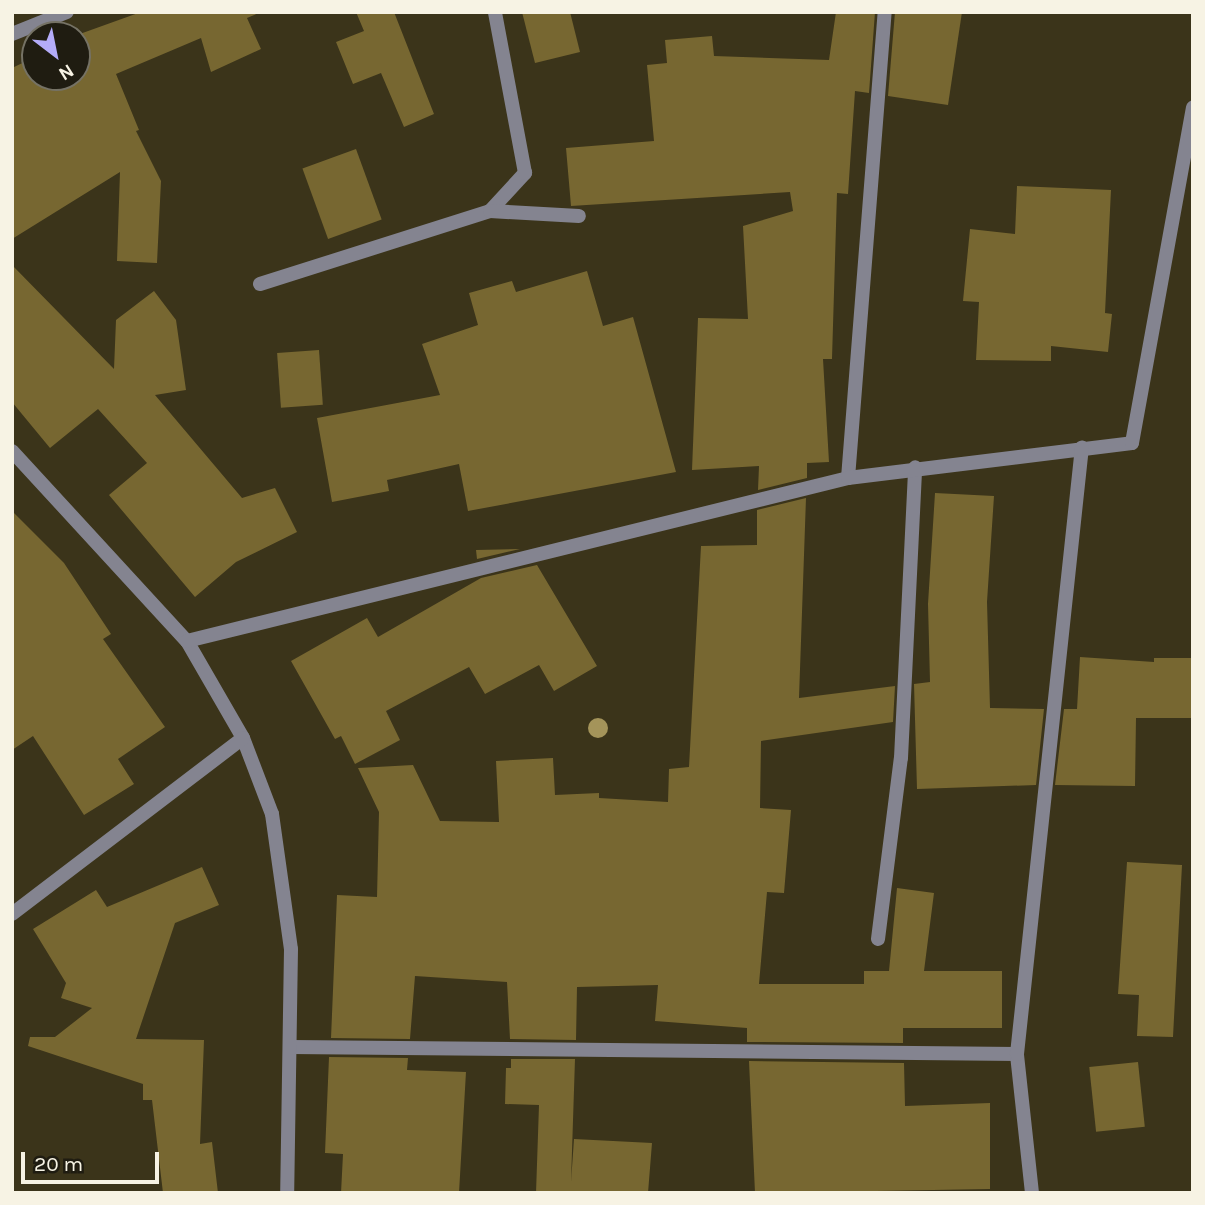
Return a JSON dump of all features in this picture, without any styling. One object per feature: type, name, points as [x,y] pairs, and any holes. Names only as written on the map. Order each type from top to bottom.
[{"type":"street","points":[[12,34],[66,12]]},
{"type":"street","points":[[490,211],[525,173],[495,12]]},
{"type":"street","points":[[848,478],[885,12]]},
{"type":"street","points":[[187,641],[848,478],[915,467],[1132,443],[1193,108]]},
{"type":"street","points":[[260,284],[490,211],[579,216]]},
{"type":"street","points":[[1032,1193],[1017,1054],[1082,447]]},
{"type":"street","points":[[12,450],[187,641],[243,738],[272,814],[291,950],[287,1193]]},
{"type":"street","points":[[878,939],[901,758],[915,467]]},
{"type":"street","points":[[12,914],[243,738]]},
{"type":"street","points":[[290,1047],[1017,1054]]},
{"type":"building","points":[[141,12],[261,12],[247,18],[261,49],[211,72],[201,38],[116,74],[139,130],[136,131],[161,181],[157,263],[117,261],[120,172],[12,239],[12,68],[21,64],[21,91],[91,91],[91,30]]},
{"type":"building","points":[[356,12],[394,12],[434,114],[404,127],[381,73],[353,84],[336,42],[364,31]]},
{"type":"building","points":[[522,12],[570,12],[580,52],[535,63]]},
{"type":"building","points":[[836,12],[875,12],[869,93],[855,91],[848,194],[837,193],[832,359],[823,359],[829,462],[807,463],[807,478],[758,490],[759,466],[692,470],[698,318],[748,319],[743,226],[793,211],[790,192],[571,206],[566,148],[654,141],[647,65],[667,63],[665,40],[712,36],[714,56],[829,60]]},
{"type":"building","points":[[895,12],[962,12],[948,105],[888,96]]},
{"type":"building","points":[[356,149],[382,219],[328,239],[302,168]]},
{"type":"building","points":[[1017,186],[1111,190],[1105,313],[1112,314],[1108,352],[1051,346],[1051,361],[976,360],[979,302],[963,301],[970,229],[1015,234]]},
{"type":"building","points":[[12,265],[114,369],[116,320],[154,291],[176,320],[186,390],[155,395],[242,498],[275,488],[297,532],[236,562],[195,597],[109,495],[147,463],[98,409],[50,448],[12,402]]},
{"type":"building","points":[[587,271],[603,326],[633,317],[676,472],[468,511],[459,464],[387,480],[389,491],[332,502],[317,418],[440,395],[422,344],[478,325],[469,293],[512,281],[516,292]]},
{"type":"building","points":[[319,350],[323,405],[281,408],[277,353]]},
{"type":"building","points":[[935,493],[994,496],[987,602],[990,708],[1044,709],[1036,785],[917,789],[914,684],[930,682],[928,604]]},
{"type":"building","points":[[806,498],[799,698],[895,686],[893,722],[761,741],[760,808],[791,810],[784,893],[767,892],[759,984],[864,984],[864,971],[889,971],[897,888],[934,893],[924,971],[1002,971],[1002,1028],[903,1028],[903,1043],[747,1042],[747,1028],[655,1021],[658,985],[577,987],[576,1040],[510,1039],[507,982],[415,976],[410,1039],[331,1038],[337,895],[377,897],[379,812],[358,768],[413,765],[440,821],[499,822],[496,761],[553,758],[555,795],[599,793],[599,798],[668,802],[669,769],[689,767],[701,546],[757,545],[757,510]]},
{"type":"building","points":[[12,511],[64,563],[111,634],[103,639],[165,727],[118,759],[134,784],[84,815],[33,736],[12,750]]},
{"type":"building","points":[[520,549],[477,559],[476,550]]},
{"type":"building","points":[[537,565],[597,666],[554,691],[539,665],[485,694],[469,667],[386,711],[400,740],[355,764],[341,736],[335,739],[291,661],[367,618],[378,637],[481,578]]},
{"type":"building","points":[[1080,657],[1154,662],[1154,658],[1193,658],[1193,718],[1136,718],[1135,786],[1055,785],[1064,709],[1077,709]]},
{"type":"building","points":[[1127,862],[1182,865],[1173,1037],[1137,1036],[1139,995],[1118,994]]},
{"type":"building","points":[[202,867],[219,905],[175,923],[136,1039],[204,1040],[200,1144],[212,1142],[218,1193],[163,1193],[152,1100],[143,1100],[143,1084],[28,1046],[30,1037],[55,1037],[92,1008],[61,998],[66,983],[33,929],[96,890],[107,907]]},
{"type":"building","points":[[329,1057],[408,1058],[407,1070],[466,1072],[459,1193],[341,1193],[343,1154],[325,1153]]},
{"type":"building","points":[[511,1059],[575,1059],[571,1182],[574,1139],[652,1143],[648,1193],[536,1193],[539,1105],[505,1104],[506,1068],[511,1068]]},
{"type":"building","points":[[749,1061],[904,1063],[905,1106],[990,1103],[990,1189],[755,1193]]},
{"type":"building","points":[[1138,1062],[1145,1127],[1096,1132],[1089,1067]]}]
